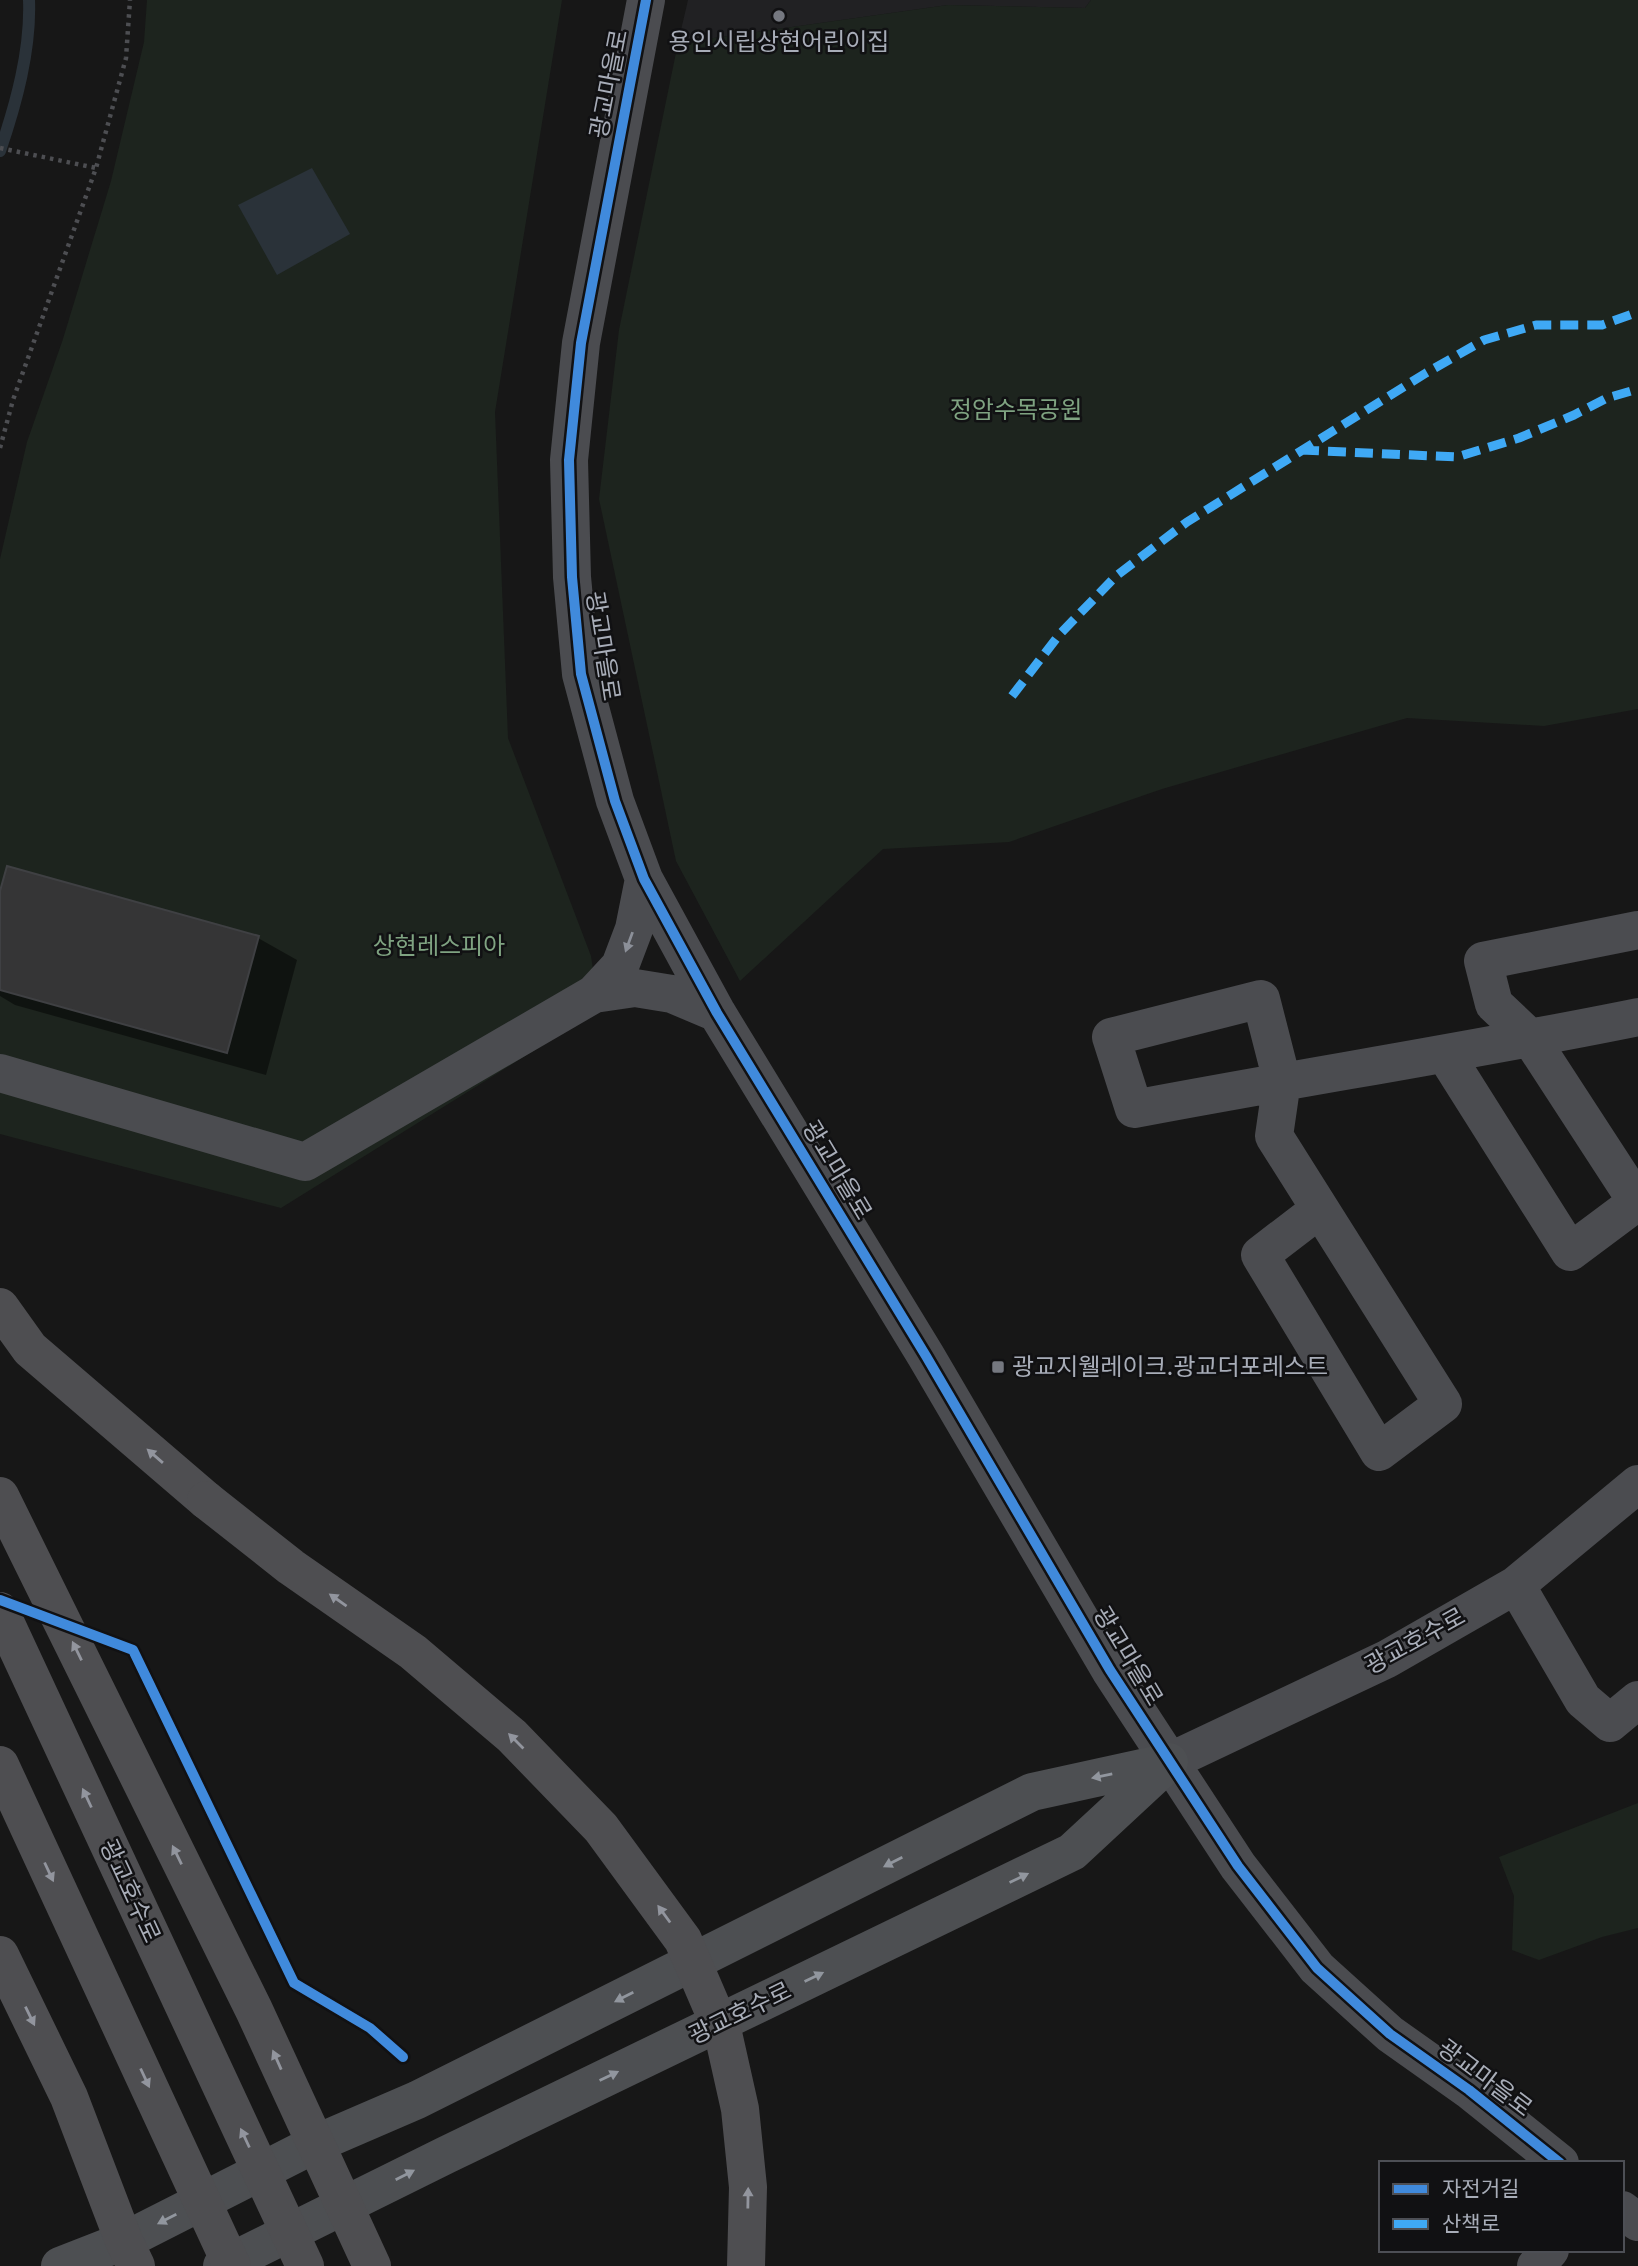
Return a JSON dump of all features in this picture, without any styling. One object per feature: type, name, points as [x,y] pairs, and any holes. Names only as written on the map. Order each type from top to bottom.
[{"type":"highway","points":[[0,1307],[30,1349],[206,1500],[291,1567],[413,1653],[512,1736],[601,1828],[683,1940],[723,2033],[740,2109],[748,2187],[746,2266]]},
{"type":"highway","points":[[0,1496],[254,2010],[372,2266]]},
{"type":"highway","name":"광교호수로","points":[[0,1611],[305,2266]]},
{"type":"highway","points":[[0,1765],[232,2266]]},
{"type":"highway","points":[[0,1955],[69,2097],[130,2253]]},
{"type":"main road","name":"광교호수로","points":[[60,2266],[130,2253],[315,2144],[417,2101],[1032,1792],[1169,1762]]},
{"type":"main road","name":"광교호수로","points":[[222,2266],[1072,1852],[1169,1762]]},
{"type":"street","name":"광교마을로","points":[[646,0],[581,342],[569,460],[572,577],[581,674],[615,801],[644,879],[718,1013],[926,1356],[1110,1670],[1238,1866],[1317,1968],[1390,2034],[1469,2090],[1558,2161]]},
{"type":"street","points":[[0,1073],[305,1162],[594,994],[620,966],[634,929],[644,879]]},
{"type":"street","points":[[1445,1054],[1570,1252],[1637,1202],[1531,1039],[1494,1004],[1483,961],[1638,930]]},
{"type":"street","points":[[594,994],[635,988],[672,994],[718,1013]]},
{"type":"street","points":[[1321,1209],[1260,1255],[1379,1452],[1443,1404],[1321,1209],[1274,1136],[1282,1081],[1531,1039],[1638,1017]]},
{"type":"street","name":"광교호수로","points":[[1169,1762],[1387,1659],[1516,1586],[1638,1484]]},
{"type":"street","points":[[1516,1586],[1583,1700],[1610,1723],[1638,1700]]},
{"type":"street","points":[[1536,2266],[1548,2252]]},
{"type":"path","points":[[0,448],[13,400],[96,168],[126,58],[130,0]]},
{"type":"path","points":[[0,148],[96,168]]},
{"type":"path","points":[[132,1650],[294,1983],[370,2028],[402,2057]]},
{"type":"shaded area","name":"용인시립상현어린이집","points":[[688,0],[1091,0],[1085,8],[948,5],[678,43]]},
{"type":"shaded area","points":[[312,168],[350,234],[277,275],[238,205]]},
{"type":"green space","name":"상현레스피아","points":[[147,0],[562,0],[495,412],[508,738],[591,956],[599,1010],[281,1208],[0,1134],[0,559],[27,442],[63,339],[111,181],[144,42]]},
{"type":"green space","name":"정암수목공원","points":[[1091,0],[1638,0],[1638,709],[1544,726],[1407,718],[1162,789],[1009,842],[883,849],[740,981],[676,861],[599,499],[619,330],[678,43],[948,5],[1085,8]]},
{"type":"green space","points":[[1638,1803],[1638,1928],[1602,1937],[1539,1960],[1512,1950],[1514,1896],[1499,1857]]},
{"type":"building","points":[[7,866],[259,936],[227,1053],[0,990],[0,891]]},
{"type":"waterway","points":[[0,151],[21,77],[28,38],[29,0]]},
{"type":"marked path","points":[[1012,696],[1059,635],[1116,576],[1187,522],[1426,373],[1484,340],[1536,325],[1602,325],[1638,312]]},
{"type":"marked path","points":[[1301,450],[1457,457],[1519,438],[1607,398],[1638,389]]},
{"type":"cycle path","points":[[646,0],[581,343],[569,460],[572,577],[581,674],[615,801],[644,879],[717,1013],[926,1356],[1110,1670],[1238,1866],[1317,1968],[1390,2034],[1469,2090],[1558,2161]]},
{"type":"cycle path","points":[[0,1600],[133,1650],[294,1983],[370,2028],[403,2057]]},
{"type":"place","name":"용인시립상현어린이집","points":[[779,16]]},
{"type":"place","name":"광교지웰레이크.광교더포레스트","points":[[998,1367]]}]
